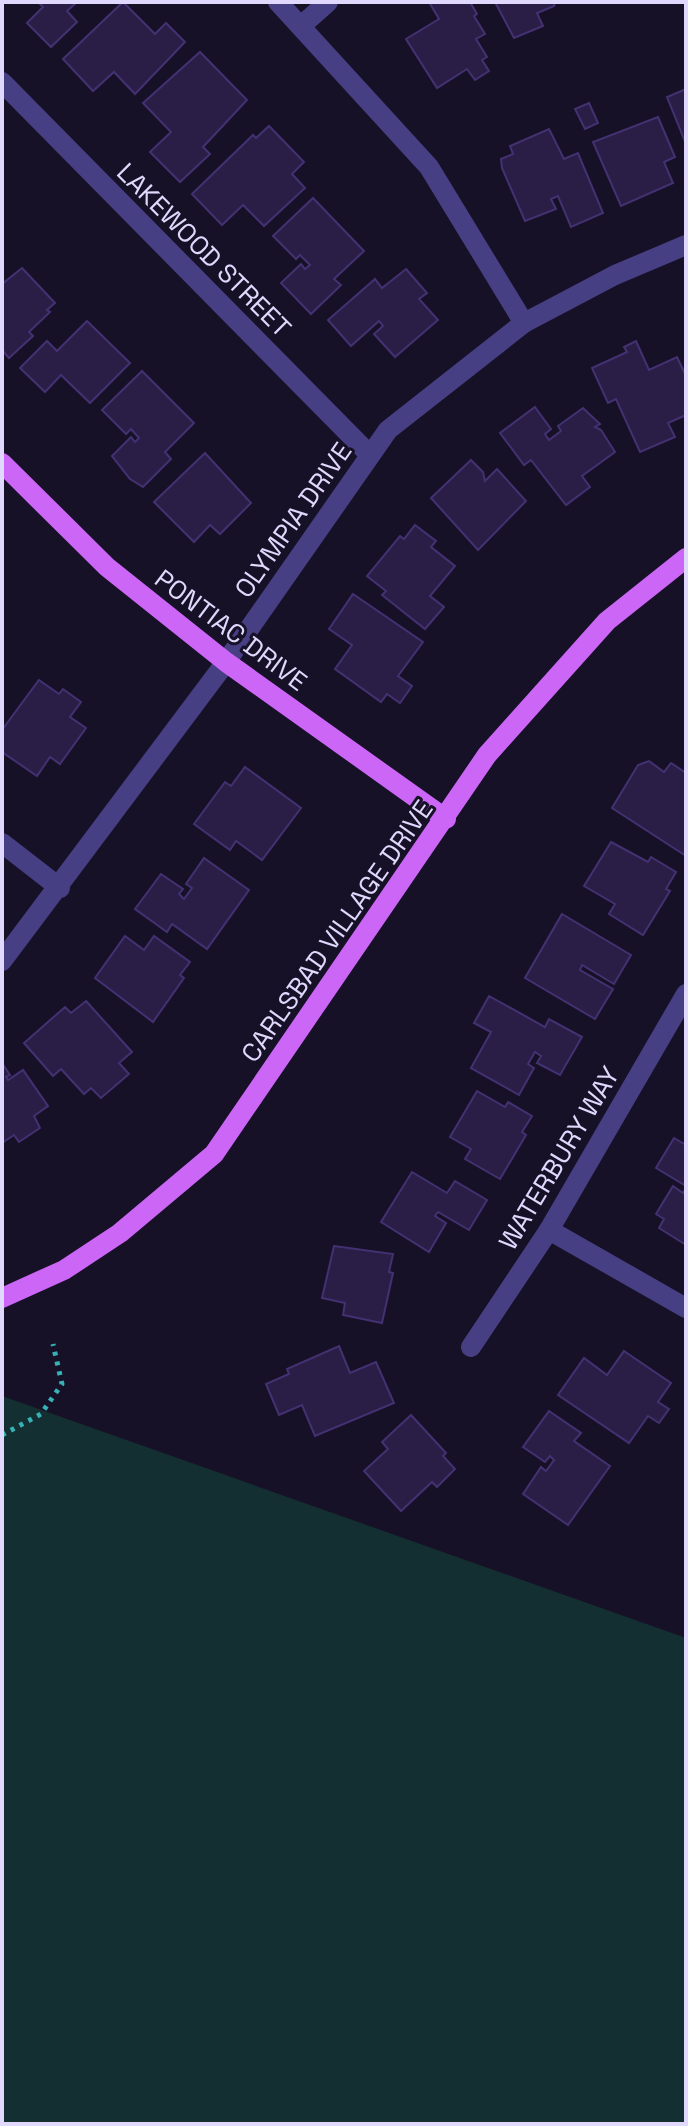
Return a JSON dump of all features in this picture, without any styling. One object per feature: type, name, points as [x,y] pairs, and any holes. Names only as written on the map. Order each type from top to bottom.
[{"type":"main road","name":"PONTIAC DRIVE","points":[[2,463],[107,567],[226,662],[446,819]]},
{"type":"main road","name":"CARLSBAD VILLAGE DRIVE","points":[[2,1298],[64,1270],[120,1233],[214,1154],[487,755],[607,621],[686,558]]},
{"type":"street","points":[[278,2],[429,167],[524,323]]},
{"type":"street","points":[[301,26],[328,2]]},
{"type":"street","name":"LAKEWOOD STREET","points":[[2,82],[369,454]]},
{"type":"street","name":"OLYMPIA DRIVE","points":[[2,961],[60,888],[226,662],[388,430],[524,323],[615,275],[686,245]]},
{"type":"street","points":[[2,843],[60,888]]},
{"type":"street","name":"WATERBURY WAY","points":[[471,1347],[549,1230],[686,994]]},
{"type":"street","points":[[549,1230],[686,1308]]},
{"type":"path","points":[[2,1435],[41,1414],[62,1384],[53,1344]]},
{"type":"green space","points":[[2,1396],[686,1638],[686,2124],[2,2124]]},
{"type":"building","points":[[38,2],[77,2],[67,11],[77,22],[51,47],[27,23],[43,7]]},
{"type":"building","points":[[123,2],[155,34],[166,23],[185,42],[135,94],[114,72],[93,91],[63,59]]},
{"type":"building","points":[[429,2],[470,2],[485,34],[476,39],[487,57],[482,60],[489,71],[475,80],[467,69],[437,88],[406,39],[439,19]]},
{"type":"building","points":[[495,2],[555,2],[554,6],[537,13],[543,26],[514,38]]},
{"type":"building","points":[[200,52],[247,100],[203,147],[210,154],[180,182],[150,152],[171,132],[143,103]]},
{"type":"building","points":[[686,89],[686,144],[667,97]]},
{"type":"building","points":[[589,103],[598,123],[585,129],[575,109]]},
{"type":"building","points":[[658,117],[675,157],[664,162],[673,183],[621,206],[593,142]]},
{"type":"building","points":[[269,126],[304,162],[292,174],[305,188],[264,226],[243,205],[222,225],[192,194],[253,135],[256,138]]},
{"type":"building","points":[[549,129],[564,159],[578,153],[603,213],[571,227],[558,196],[551,199],[556,209],[525,221],[502,168],[501,159],[513,154],[510,146]]},
{"type":"building","points":[[313,198],[364,251],[334,279],[341,285],[311,314],[281,283],[301,264],[305,269],[310,265],[300,255],[296,259],[273,236]]},
{"type":"building","points":[[22,268],[55,303],[29,332],[33,336],[9,358],[2,350],[2,284]]},
{"type":"building","points":[[406,269],[427,293],[419,299],[438,320],[395,357],[374,334],[383,326],[379,321],[351,346],[328,320],[375,279],[382,288]]},
{"type":"building","points":[[87,321],[130,363],[90,403],[61,375],[45,392],[20,368],[47,341],[57,351]]},
{"type":"building","points":[[636,341],[649,370],[677,357],[686,376],[686,415],[668,423],[675,437],[640,452],[616,399],[608,403],[592,368],[627,352],[624,347]]},
{"type":"building","points":[[142,371],[194,423],[165,452],[171,459],[143,487],[130,479],[112,456],[131,437],[135,442],[139,438],[131,429],[126,434],[102,410]]},
{"type":"building","points":[[535,407],[551,429],[545,434],[549,440],[561,431],[558,426],[583,408],[600,424],[595,427],[601,430],[615,452],[582,476],[590,487],[566,505],[531,460],[524,465],[500,433]]},
{"type":"building","points":[[205,453],[251,503],[220,534],[210,525],[194,542],[154,502]]},
{"type":"building","points":[[471,460],[483,472],[485,481],[497,469],[526,501],[478,550],[431,498]]},
{"type":"building","points":[[415,525],[436,541],[431,547],[455,566],[430,596],[444,607],[425,629],[382,595],[386,591],[367,576],[400,536],[404,539]]},
{"type":"building","points":[[353,594],[423,642],[398,676],[412,686],[400,703],[387,694],[381,702],[335,669],[352,645],[329,629]]},
{"type":"building","points":[[39,680],[59,694],[63,689],[81,702],[70,717],[86,728],[60,764],[50,757],[37,776],[2,752],[2,730]]},
{"type":"building","points":[[649,761],[664,772],[671,763],[686,773],[686,856],[612,808],[638,765]]},
{"type":"building","points":[[245,767],[301,808],[262,860],[236,841],[230,850],[194,824],[225,782],[231,786]]},
{"type":"building","points":[[611,842],[648,862],[651,857],[676,872],[666,889],[670,891],[643,935],[609,914],[615,904],[584,886]]},
{"type":"building","points":[[204,858],[249,890],[207,949],[172,924],[167,932],[135,909],[161,874],[183,889],[179,894],[184,899],[192,888],[186,884]]},
{"type":"building","points":[[562,914],[631,955],[614,984],[582,965],[580,970],[613,989],[595,1019],[525,978]]},
{"type":"building","points":[[125,936],[144,950],[154,936],[190,962],[180,975],[184,978],[153,1022],[95,978]]},
{"type":"building","points":[[489,996],[545,1027],[549,1019],[582,1037],[560,1075],[537,1063],[541,1056],[535,1052],[528,1064],[534,1068],[519,1095],[471,1068],[491,1032],[474,1023]]},
{"type":"building","points":[[86,1001],[132,1052],[119,1063],[129,1074],[101,1098],[91,1088],[84,1094],[61,1069],[53,1076],[24,1043],[65,1007],[71,1013]]},
{"type":"building","points":[[2,1063],[10,1075],[6,1077],[8,1080],[23,1070],[48,1106],[34,1116],[40,1128],[19,1142],[14,1135],[2,1143]]},
{"type":"building","points":[[477,1091],[505,1107],[508,1102],[532,1116],[522,1132],[526,1135],[500,1179],[465,1159],[471,1149],[450,1137]]},
{"type":"building","points":[[674,1138],[686,1145],[686,1186],[656,1168]]},
{"type":"building","points":[[412,1172],[447,1193],[455,1181],[487,1200],[469,1230],[438,1212],[435,1216],[446,1223],[429,1252],[381,1222]]},
{"type":"building","points":[[673,1186],[683,1193],[686,1188],[686,1245],[659,1228],[664,1219],[656,1214]]},
{"type":"building","points":[[334,1246],[393,1254],[389,1272],[393,1273],[382,1323],[343,1315],[345,1303],[322,1298]]},
{"type":"building","points":[[339,1346],[350,1373],[376,1362],[394,1403],[315,1436],[302,1405],[279,1415],[266,1384],[289,1374],[287,1369]]},
{"type":"building","points":[[624,1351],[671,1383],[658,1402],[669,1409],[659,1423],[648,1416],[629,1443],[558,1395],[584,1358],[607,1375]]},
{"type":"building","points":[[549,1411],[581,1433],[574,1441],[610,1466],[568,1525],[523,1494],[541,1467],[546,1471],[554,1460],[550,1456],[545,1462],[523,1447]]},
{"type":"building","points":[[411,1415],[446,1453],[443,1456],[455,1469],[437,1487],[432,1482],[401,1511],[364,1471],[388,1449],[382,1442]]}]
